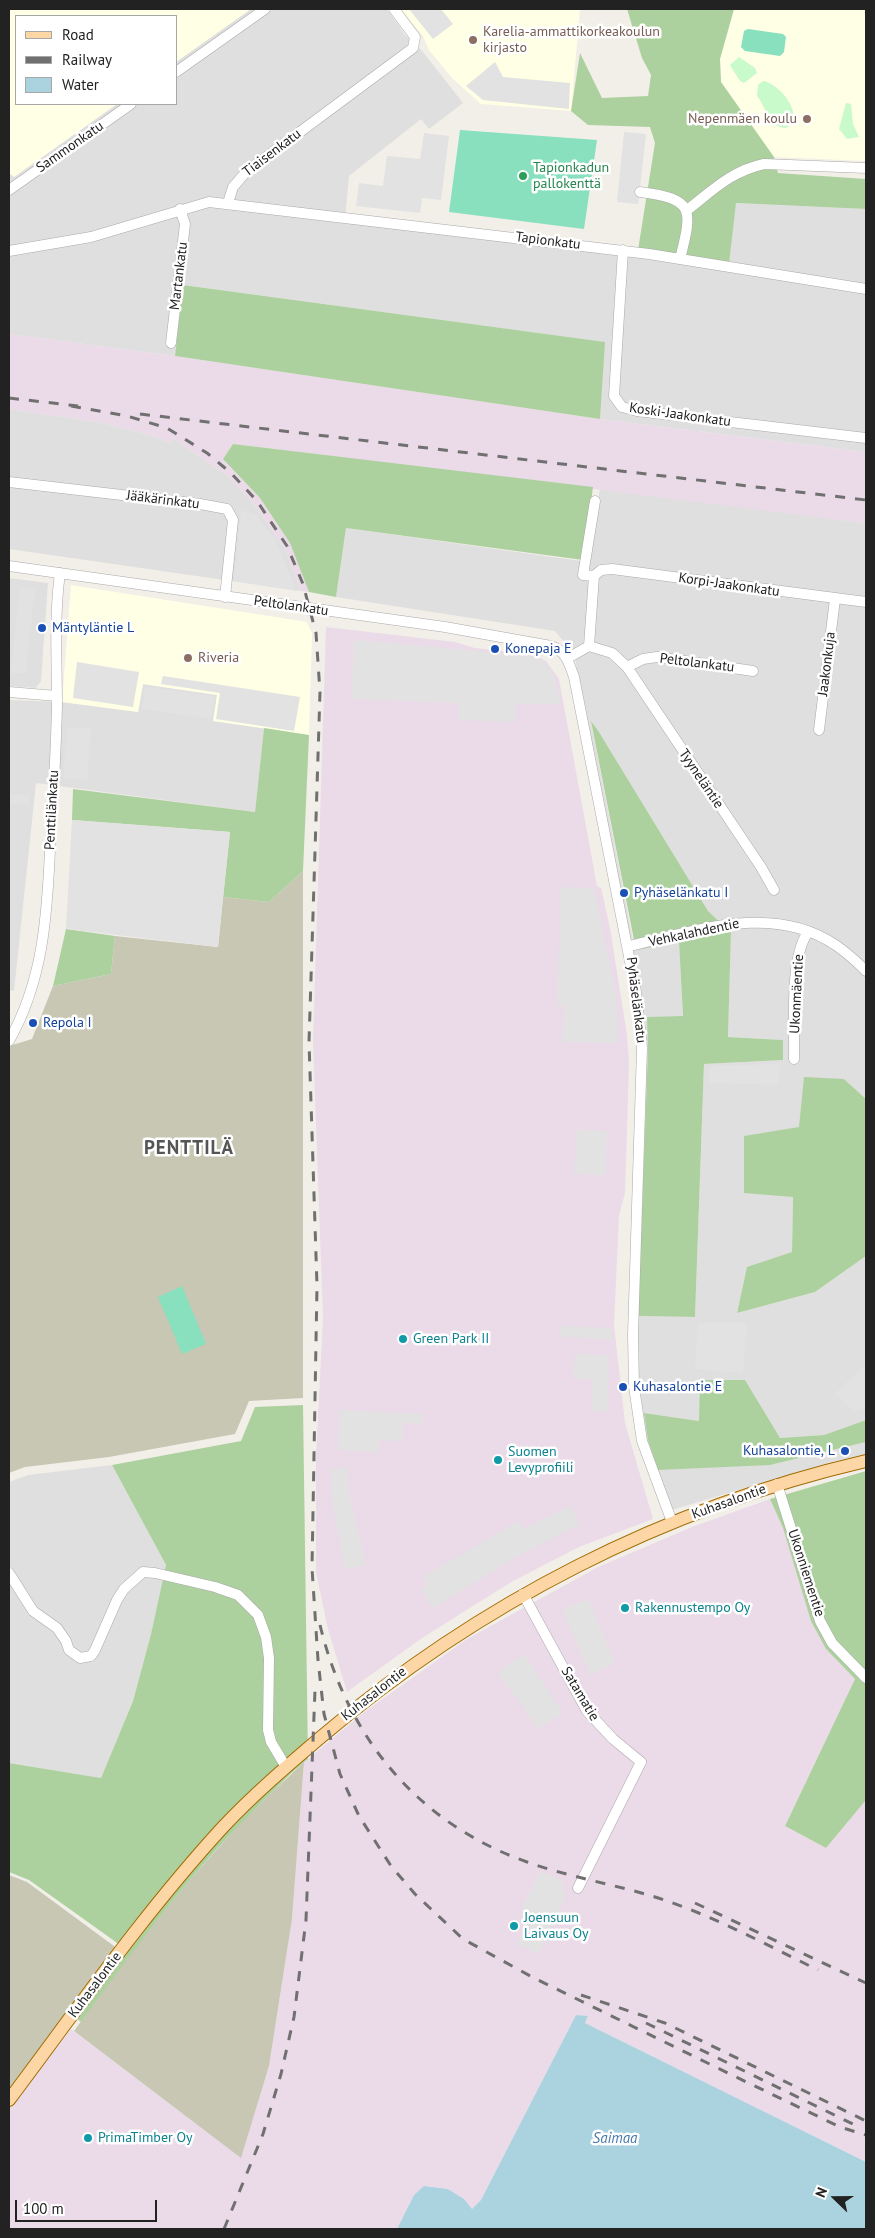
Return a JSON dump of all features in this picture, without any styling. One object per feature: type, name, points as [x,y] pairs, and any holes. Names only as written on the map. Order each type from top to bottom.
[{"type":"main road","name":"Kuhasalontie","points":[[9,2100],[181,1874],[225,1826],[286,1767],[390,1680],[429,1652],[524,1594],[588,1559],[672,1522],[777,1484],[866,1461]]},
{"type":"street","points":[[178,71],[265,9]]},
{"type":"street","name":"Tiaisenkatu","points":[[228,203],[233,187],[246,172],[413,48],[414,37],[394,9]]},
{"type":"street","name":"Sammonkatu","points":[[9,190],[130,105]]},
{"type":"street","points":[[686,211],[721,182],[755,166],[764,164],[866,168]]},
{"type":"street","points":[[640,192],[673,197],[682,203],[686,211],[687,221],[680,259]]},
{"type":"street","points":[[9,251],[91,237],[180,209],[209,202],[228,203]]},
{"type":"street","name":"Tapionkatu","points":[[228,203],[623,250],[866,289]]},
{"type":"street","name":"Martankatu","points":[[171,343],[185,224],[180,209]]},
{"type":"street","name":"Koski-Jaakonkatu","points":[[623,250],[614,396],[622,407],[636,411],[866,438]]},
{"type":"street","name":"Jääkärinkatu","points":[[9,482],[200,504],[227,509],[233,520],[225,597]]},
{"type":"street","points":[[589,646],[594,576],[583,575],[595,501]]},
{"type":"street","name":"Peltolankatu","points":[[9,566],[445,627],[556,648],[568,658]]},
{"type":"street","name":"Korpi-Jaakonkatu","points":[[594,576],[601,570],[612,568],[866,602]]},
{"type":"street","name":"Penttilänkatu","points":[[9,1041],[24,1012],[33,988],[43,944],[50,867],[57,696],[55,639],[60,572]]},
{"type":"street","name":"Jaakonkuja","points":[[819,730],[835,599]]},
{"type":"street","points":[[568,658],[589,646],[612,653],[628,667]]},
{"type":"street","name":"Peltolankatu","points":[[628,667],[643,659],[657,657],[753,671]]},
{"type":"street","name":"Pyhäselänkatu","points":[[568,658],[574,677],[629,946],[642,1048],[632,1335],[634,1387],[642,1440],[672,1522]]},
{"type":"street","name":"Tyyneläntie","points":[[628,667],[761,867],[774,890]]},
{"type":"street","points":[[9,692],[57,696]]},
{"type":"street","name":"Vehkalahdentie","points":[[629,946],[745,922],[783,925],[808,932],[836,945],[866,970]]},
{"type":"street","name":"Ukonmäentie","points":[[794,1059],[796,971],[800,943],[808,932]]},
{"type":"street","name":"Ukonniementie","points":[[777,1484],[820,1620],[832,1643],[866,1678]]},
{"type":"street","points":[[9,1573],[33,1611],[57,1628],[66,1641],[69,1650],[80,1658],[91,1656],[117,1600],[124,1589],[144,1572],[215,1587],[238,1595],[258,1615],[266,1637],[270,1682],[268,1730],[271,1742],[286,1767]]},
{"type":"street","name":"Satamatie","points":[[524,1594],[587,1711],[613,1739],[641,1762],[578,1888]]},
{"type":"shaded area","points":[[9,9],[251,9],[178,61],[178,15],[15,15],[15,105],[116,105],[14,177],[9,173]]},
{"type":"shaded area","points":[[251,9],[387,9],[405,35],[423,52],[463,103],[429,129],[421,119],[349,176],[345,219],[729,264],[735,203],[866,209],[866,452],[600,419],[604,342],[184,285],[175,356],[9,334],[9,173],[14,177],[116,105],[178,105],[178,61]]},
{"type":"shaded area","points":[[401,9],[580,9],[571,111],[481,104],[452,78],[429,50],[423,36]]},
{"type":"shaded area","points":[[409,9],[441,9],[453,24],[433,39]]},
{"type":"shaded area","name":"Nepenmäen koulu","points":[[734,9],[866,9],[866,161],[774,157],[721,82],[720,59]]},
{"type":"shaded area","points":[[495,62],[503,77],[570,83],[569,109],[483,100],[466,86]]},
{"type":"shaded area","points":[[624,132],[646,134],[638,204],[617,202]]},
{"type":"shaded area","points":[[424,133],[449,136],[441,200],[422,198],[420,213],[356,206],[359,183],[383,186],[387,156],[420,159]]},
{"type":"shaded area","points":[[9,334],[175,356],[600,419],[866,452],[866,523],[233,444],[223,459],[260,498],[291,543],[309,592],[301,591],[284,547],[254,504],[228,476],[173,438],[170,443],[150,435],[103,423],[9,409]]},
{"type":"shaded area","points":[[9,409],[103,423],[150,435],[170,443],[173,438],[228,476],[254,504],[284,547],[301,591],[9,549]]},
{"type":"shaded area","points":[[600,488],[866,523],[866,1099],[844,1079],[793,1197],[792,1252],[747,1268],[737,1313],[815,1292],[866,1256],[866,1420],[824,1435],[780,1438],[699,1421],[644,1413],[770,1465],[866,1442],[866,1454],[828,1463],[672,1510],[646,1440],[637,1387],[640,991],[574,654],[555,631],[336,597],[346,528],[588,562]],"holes":[[[591,722],[599,732],[708,911],[731,933],[728,1037],[783,1040],[783,1060],[704,1064],[695,1317],[638,1316],[648,1018],[683,1017],[679,941],[635,950]]]},
{"type":"shaded area","points":[[241,510],[256,515],[274,537],[297,591],[234,581]]},
{"type":"shaded area","points":[[9,578],[48,583],[41,681],[36,688],[9,686]]},
{"type":"shaded area","name":"Riveria","points":[[71,585],[307,622],[312,633],[309,735],[213,721],[217,695],[143,684],[138,712],[62,702]]},
{"type":"shaded area","points":[[19,588],[35,589],[26,674],[11,673]]},
{"type":"shaded area","points":[[326,627],[455,642],[475,648],[533,654],[546,661],[559,679],[597,886],[601,888],[610,928],[627,1035],[629,1063],[625,1193],[619,1216],[614,1325],[625,1423],[653,1519],[579,1547],[513,1581],[422,1638],[347,1692],[328,1629],[316,1573],[316,1458],[323,1318],[313,1041]]},
{"type":"shaded area","points":[[354,640],[532,656],[545,662],[556,680],[560,704],[516,704],[515,722],[458,720],[458,703],[352,699]]},
{"type":"shaded area","points":[[77,662],[139,672],[133,707],[73,698]]},
{"type":"shaded area","points":[[163,676],[300,697],[294,731],[216,719],[220,693],[161,684]]},
{"type":"shaded area","points":[[143,684],[217,695],[214,721],[264,728],[255,812],[36,783],[14,991],[9,990],[9,700],[62,702],[138,712]]},
{"type":"shaded area","points":[[145,687],[215,696],[212,719],[142,709]]},
{"type":"shaded area","points":[[67,727],[91,729],[87,780],[63,778]]},
{"type":"shaded area","points":[[9,794],[29,795],[29,805],[9,804]]},
{"type":"shaded area","points":[[72,820],[230,832],[218,947],[66,929]]},
{"type":"shaded area","points":[[303,871],[303,1398],[249,1401],[235,1434],[109,1457],[25,1467],[9,1473],[9,1046],[32,1039],[53,986],[111,974],[115,936],[218,947],[223,897],[269,902]]},
{"type":"shaded area","points":[[561,887],[594,889],[616,995],[618,1043],[562,1042],[564,1006],[557,1006]]},
{"type":"shaded area","points":[[780,1064],[779,1085],[710,1083],[709,1066]]},
{"type":"shaded area","points":[[577,1130],[607,1131],[605,1175],[574,1174]]},
{"type":"shaded area","points":[[698,1323],[747,1323],[743,1373],[695,1369]]},
{"type":"shaded area","points":[[560,1326],[612,1328],[612,1340],[559,1336]]},
{"type":"shaded area","points":[[575,1354],[609,1355],[607,1412],[592,1411],[593,1380],[573,1378]]},
{"type":"shaded area","points":[[866,1364],[866,1408],[855,1412],[834,1394]]},
{"type":"shaded area","points":[[339,1410],[423,1414],[422,1424],[403,1423],[402,1441],[379,1440],[379,1452],[338,1450]]},
{"type":"shaded area","points":[[112,1465],[166,1565],[151,1634],[133,1701],[101,1778],[9,1763],[9,1482],[28,1475]]},
{"type":"shaded area","points":[[348,1468],[349,1493],[366,1565],[345,1569],[331,1496],[331,1469]]},
{"type":"shaded area","points":[[770,1499],[783,1528],[826,1649],[855,1679],[785,1826],[826,1848],[866,1800],[866,2162],[585,2023],[588,2017],[576,2015],[481,2200],[472,2209],[464,2199],[448,2189],[424,2186],[414,2195],[397,2229],[9,2229],[9,2109],[71,2029],[241,2157],[269,2066],[292,1919],[304,1762],[363,1713],[467,1639],[598,1567],[692,1527]]},
{"type":"shaded area","points":[[570,1506],[580,1524],[516,1557],[433,1608],[422,1589],[428,1585],[423,1577],[519,1521],[523,1529]]},
{"type":"shaded area","points":[[588,1599],[615,1663],[591,1675],[562,1610]]},
{"type":"shaded area","points":[[524,1654],[563,1713],[538,1729],[498,1672]]},
{"type":"shaded area","points":[[304,1762],[292,1919],[269,2066],[241,2158],[74,2031],[136,1946],[188,1882],[241,1822]]},
{"type":"shaded area","points":[[540,1872],[562,1879],[565,1898],[539,1954],[517,1944],[531,1915],[521,1910]]},
{"type":"shaded area","points":[[9,1875],[27,1882],[118,1949],[9,2092]]},
{"type":"green space","points":[[627,9],[734,9],[720,59],[721,82],[774,157],[778,173],[866,179],[866,209],[736,203],[729,264],[638,250],[655,143],[650,127],[588,125],[571,111],[580,53],[602,98],[648,96],[651,75],[642,58]]},
{"type":"green space","points":[[748,29],[783,34],[786,37],[784,52],[780,56],[745,51],[741,47],[744,31]]},
{"type":"green space","points":[[739,57],[755,68],[757,73],[744,83],[740,81],[730,65]]},
{"type":"green space","points":[[763,81],[769,83],[783,94],[792,108],[794,116],[792,123],[786,128],[775,125],[757,96],[758,85]]},
{"type":"green space","points":[[846,103],[851,104],[853,124],[859,137],[847,139],[839,129]]},
{"type":"green space","name":"Tapionkadun pallokenttä","points":[[460,130],[597,140],[584,229],[449,212]]},
{"type":"green space","points":[[183,285],[605,342],[600,419],[175,356]]},
{"type":"green space","points":[[233,444],[593,487],[583,560],[346,528],[336,597],[309,592],[290,543],[260,498],[223,459]]},
{"type":"green space","points":[[591,721],[708,911],[731,933],[728,1037],[783,1040],[783,1060],[704,1064],[695,1317],[638,1316],[648,1048],[647,1017],[683,1016],[679,942],[636,950]]},
{"type":"green space","points":[[264,728],[309,735],[303,871],[269,902],[223,897],[230,832],[72,820],[73,789],[255,812]]},
{"type":"green space","points":[[66,929],[115,936],[111,974],[53,986]]},
{"type":"green space","points":[[804,1077],[844,1079],[866,1099],[866,1256],[815,1292],[737,1313],[747,1267],[792,1252],[793,1197],[744,1193],[744,1136],[799,1127]]},
{"type":"green space","points":[[182,1286],[206,1344],[182,1354],[158,1297]]},
{"type":"green space","points":[[700,1380],[745,1380],[780,1438],[824,1435],[866,1420],[866,1442],[770,1465],[658,1470],[648,1440],[644,1413],[699,1421]]},
{"type":"green space","points":[[303,1405],[308,1759],[213,1853],[145,1935],[81,2022],[76,2018],[127,1950],[29,1880],[9,1872],[9,1763],[101,1778],[133,1701],[151,1634],[166,1565],[112,1465],[241,1441],[255,1407]]},
{"type":"green space","points":[[866,1471],[866,1800],[826,1848],[785,1826],[855,1679],[826,1649],[811,1621],[783,1528],[770,1499]]},
{"type":"water","name":"Saimaa","points":[[576,2015],[588,2016],[585,2023],[866,2162],[866,2229],[397,2229],[414,2195],[424,2186],[448,2189],[464,2199],[472,2209],[481,2200]]},
{"type":"railway","points":[[9,398],[78,406]]},
{"type":"railway","points":[[71,406],[127,416],[167,428],[207,453],[231,473],[257,501],[287,546],[303,584],[316,633],[320,692],[309,1042],[317,1286],[312,1568],[318,1660],[324,1714],[340,1774],[359,1816],[391,1866],[415,1894],[463,1939],[534,1978],[734,2076],[840,2127],[866,2135]]},
{"type":"railway","points":[[140,414],[866,500]]},
{"type":"railway","points":[[320,1625],[332,1666],[348,1704],[368,1739],[392,1771],[420,1799],[452,1824],[488,1845],[527,1862],[655,1897],[697,1912],[818,1970]]},
{"type":"railway","points":[[224,2229],[263,2134],[281,2074],[294,2017],[306,1920],[315,1690]]},
{"type":"railway","points":[[695,1903],[866,1983]]},
{"type":"railway","points":[[581,1995],[665,2023],[866,2121]]},
{"type":"railway","points":[[646,2023],[861,2128]]},
{"type":"place","name":"Karelia-ammattikorkeakoulun kirjasto","points":[[473,40]]},
{"type":"place","name":"Nepenmäen koulu","points":[[807,119]]},
{"type":"place","name":"Tapionkadun pallokenttä","points":[[523,176]]},
{"type":"place","name":"Mäntyläntie L","points":[[42,628]]},
{"type":"place","name":"Konepaja E","points":[[495,649]]},
{"type":"place","name":"Riveria","points":[[188,658]]},
{"type":"place","name":"Pyhäselänkatu I","points":[[624,893]]},
{"type":"place","name":"Repola I","points":[[33,1023]]},
{"type":"place","name":"Green Park II","points":[[403,1339]]},
{"type":"place","name":"Kuhasalontie E","points":[[623,1387]]},
{"type":"place","name":"Kuhasalontie, L","points":[[845,1451]]},
{"type":"place","name":"Suomen Levyprofiili","points":[[498,1460]]},
{"type":"place","name":"Rakennustempo Oy","points":[[625,1608]]},
{"type":"place","name":"Joensuun Laivaus Oy","points":[[514,1926]]},
{"type":"place","name":"PrimaTimber Oy","points":[[88,2138]]},
{"type":"district","name":"PENTTILÄ","points":[[189,1149]]}]
